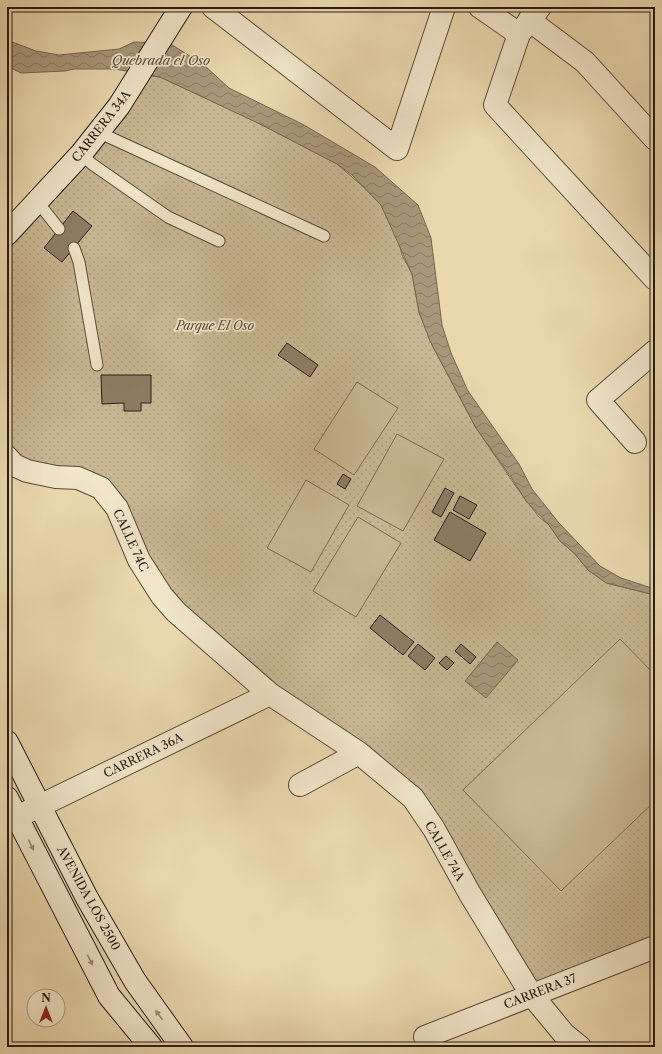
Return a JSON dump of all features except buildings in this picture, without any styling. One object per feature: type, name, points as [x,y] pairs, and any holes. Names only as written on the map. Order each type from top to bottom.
[{"type":"street","points":[[213,7],[397,149],[444,7]]},
{"type":"street","points":[[480,7],[529,20],[585,62],[655,139]]},
{"type":"street","name":"CARRERA 34A","points":[[7,234],[81,154],[125,98],[177,14]]},
{"type":"street","points":[[529,20],[495,105],[655,279]]},
{"type":"street","points":[[636,442],[598,400],[655,351]]},
{"type":"street","name":"CALLE 74C","points":[[7,457],[14,465],[27,471],[56,477],[78,478],[101,488],[112,500],[139,560],[166,602],[191,627],[270,694]]},
{"type":"street","name":"CALLE 74A","points":[[270,694],[359,753],[413,798],[434,829],[470,894],[531,994],[564,1034],[580,1047]]},
{"type":"street","name":"CARRERA 36A","points":[[17,817],[270,694]]},
{"type":"street","name":"AVENIDA LOS 2500","points":[[9,753],[39,805],[87,898],[135,981],[182,1047]]},
{"type":"street","points":[[300,785],[359,753]]},
{"type":"street","points":[[7,798],[109,996],[151,1047]]},
{"type":"street","name":"CARRERA 37","points":[[425,1037],[531,994],[650,955]]},
{"type":"lane","points":[[98,132],[324,236]]},
{"type":"lane","points":[[81,154],[92,164],[168,217],[219,241]]},
{"type":"lane","points":[[37,201],[59,229]]},
{"type":"lane","points":[[74,248],[79,262],[97,365]]},
{"type":"green space","name":"Parque El Oso","points":[[140,74],[160,77],[243,115],[337,164],[366,189],[381,205],[399,242],[402,255],[412,274],[419,312],[432,345],[476,428],[517,488],[539,517],[549,525],[560,541],[575,554],[588,570],[607,583],[655,595],[655,947],[531,994],[434,829],[191,627],[112,501],[7,457],[7,234]]},
{"type":"green space","points":[[357,382],[398,408],[354,475],[314,449]]},
{"type":"green space","points":[[397,434],[444,459],[403,531],[357,506]]},
{"type":"green space","points":[[306,480],[349,505],[311,572],[267,548]]},
{"type":"green space","points":[[358,517],[401,543],[356,617],[313,591]]},
{"type":"green space","points":[[620,639],[655,675],[655,801],[561,891],[463,790]]},
{"type":"water","name":"Quebrada el Oso","points":[[7,40],[36,51],[59,55],[119,49],[134,42],[169,43],[204,65],[229,88],[304,125],[375,167],[418,205],[431,238],[442,325],[451,353],[468,391],[519,464],[532,489],[559,523],[600,566],[621,578],[655,589],[655,595],[606,583],[588,570],[575,554],[560,541],[549,525],[526,501],[476,428],[430,341],[419,312],[412,274],[381,205],[352,175],[337,164],[262,125],[160,77],[115,69],[74,69],[65,71],[21,73],[7,66]]},
{"type":"water","points":[[497,642],[518,660],[486,698],[465,681]]}]
